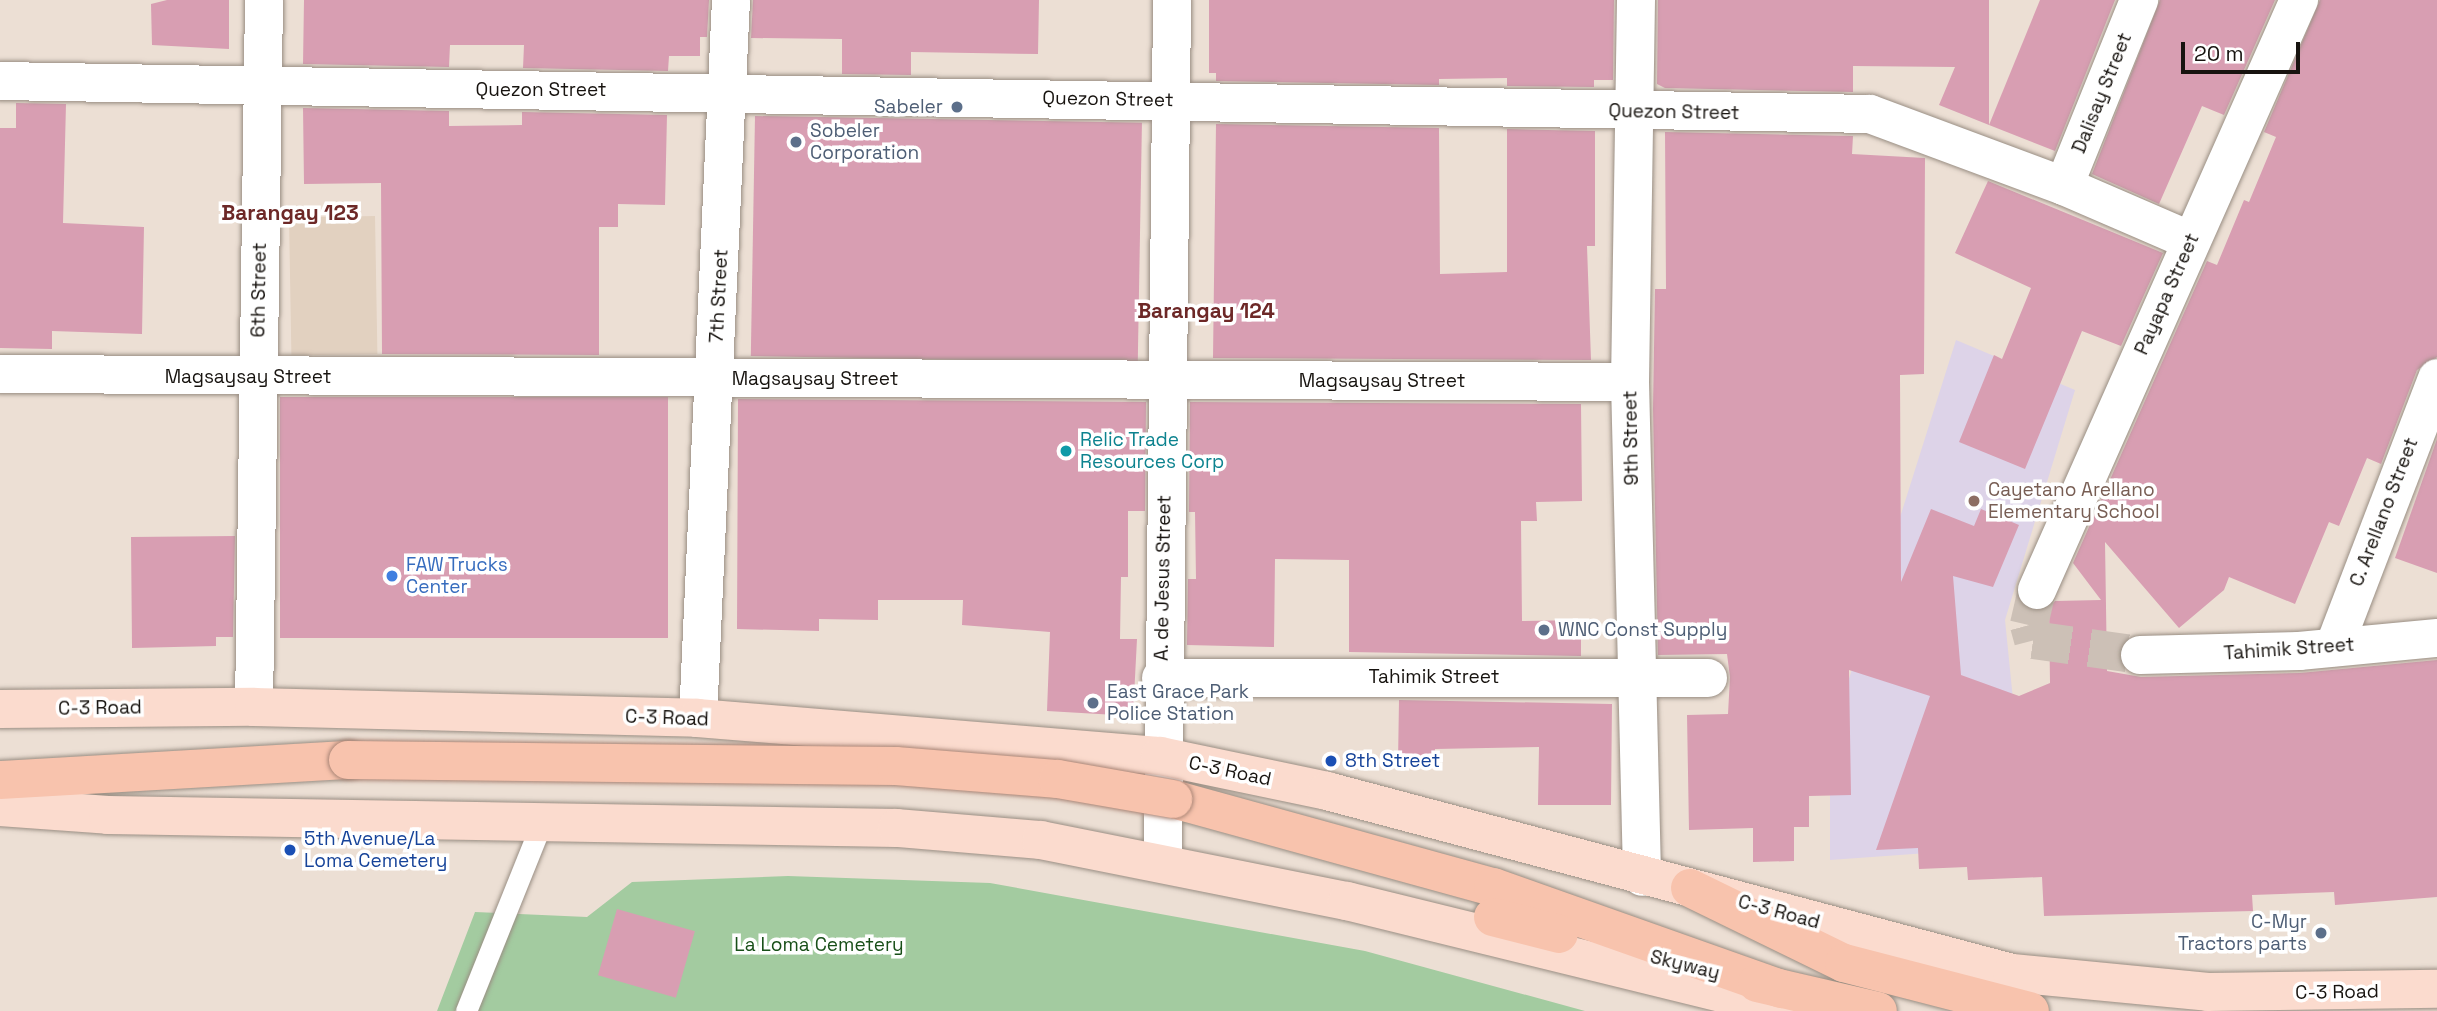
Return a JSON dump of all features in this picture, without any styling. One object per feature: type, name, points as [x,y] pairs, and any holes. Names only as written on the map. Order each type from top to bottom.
[{"type":"highway","points":[[0,780],[348,760],[896,766],[1058,779],[1173,799],[1493,887],[1788,1000]]},
{"type":"highway","points":[[1690,888],[1843,963],[2030,1011]]},
{"type":"highway","name":"Skyway","points":[[1493,917],[1788,1000],[1878,1011]]},
{"type":"main road","name":"C-3 Road","points":[[0,709],[254,707],[698,718],[1160,756],[1328,791],[2012,974],[2109,987],[2208,992],[2437,989]]},
{"type":"main road","points":[[0,807],[108,815],[897,828],[1041,840],[1163,861],[1788,1000]]},
{"type":"street","name":"6th Street","points":[[254,707],[264,0]]},
{"type":"street","name":"7th Street","points":[[698,718],[730,91],[731,0]]},
{"type":"street","name":"A. de Jesus Street","points":[[1163,861],[1160,756],[1172,0]]},
{"type":"street","name":"9th Street","points":[[1636,0],[1630,382],[1635,677],[1642,877]]},
{"type":"street","name":"Dalisay Street","points":[[2064,186],[2139,0]]},
{"type":"street","name":"Payapa Street","points":[[2037,590],[2299,0]]},
{"type":"street","name":"Quezon Street","points":[[0,81],[262,90],[730,91],[1633,112],[1870,114],[2064,186],[2191,241]]},
{"type":"street","name":"Magsaysay Street","points":[[0,374],[1630,382]]},
{"type":"street","name":"C. Arellano Street","points":[[2334,648],[2437,378]]},
{"type":"street","name":"Tahimik Street","points":[[2140,655],[2334,648],[2437,638]]},
{"type":"street","name":"Tahimik Street","points":[[1161,678],[1708,678]]},
{"type":"lane","points":[[466,1011],[541,824]]},
{"type":"shaded area","points":[[375,216],[377,354],[291,355],[289,218]]},
{"type":"shaded area","name":"Cayetano Arellano Elementary School","points":[[1956,340],[2075,390],[2005,620],[2015,720],[1969,850],[1830,860],[1830,739]]},
{"type":"green space","name":"La Loma Cemetery","points":[[788,876],[990,883],[1365,951],[1585,1011],[437,1011],[475,912],[587,917],[632,882]]},
{"type":"building","points":[[167,0],[229,0],[229,49],[152,45],[151,4]]},
{"type":"building","points":[[304,0],[709,0],[707,37],[700,37],[700,56],[669,56],[668,71],[523,68],[524,45],[450,45],[449,67],[303,64]]},
{"type":"building","points":[[753,0],[1039,0],[1038,54],[911,52],[911,75],[842,74],[842,39],[751,38]]},
{"type":"building","points":[[1209,0],[1614,0],[1613,80],[1594,80],[1594,87],[1507,86],[1507,78],[1439,79],[1439,85],[1216,81],[1216,73],[1209,73]]},
{"type":"building","points":[[1658,0],[1989,0],[1989,125],[1939,105],[1955,67],[1853,66],[1853,92],[1665,88],[1657,84]]},
{"type":"building","points":[[2040,0],[2115,0],[2055,151],[1989,125]]},
{"type":"building","points":[[2160,0],[2275,0],[2224,115],[2202,106],[2159,204],[2092,174]]},
{"type":"building","points":[[2320,0],[2437,0],[2437,357],[2417,370],[2381,464],[2367,458],[2339,526],[2329,522],[2295,604],[2229,577],[2224,590],[2179,628],[2105,542],[2107,671],[2141,677],[2300,673],[2437,660],[2437,897],[2335,905],[2334,892],[2252,895],[2253,911],[2044,916],[2042,877],[1968,880],[1967,867],[1919,869],[1918,848],[1876,850],[1930,696],[1849,670],[1851,795],[1809,796],[1809,827],[1794,827],[1794,861],[1753,862],[1753,828],[1689,830],[1687,715],[1728,714],[1730,677],[1727,654],[1658,655],[1653,409],[1655,289],[1666,289],[1665,132],[1853,136],[1852,154],[1925,158],[1924,374],[1900,375],[1901,582],[1931,509],[1974,526],[1981,509],[2019,525],[1993,587],[1953,576],[1961,675],[2019,696],[2050,683],[2049,608],[2055,601],[2101,600],[2073,563],[2207,261],[2217,265],[2244,200],[2249,202],[2276,137],[2264,132]]},
{"type":"building","points":[[16,103],[66,104],[63,223],[144,227],[142,334],[52,331],[52,349],[0,348],[0,128],[16,128]]},
{"type":"building","points":[[303,108],[449,111],[449,126],[522,125],[522,112],[667,115],[665,205],[618,204],[618,227],[599,227],[599,355],[382,354],[381,183],[304,184]]},
{"type":"building","points":[[755,116],[1142,123],[1138,363],[751,356]]},
{"type":"building","points":[[1216,124],[1439,128],[1440,274],[1507,272],[1507,129],[1595,131],[1595,246],[1587,246],[1591,360],[1213,358]]},
{"type":"building","points":[[1988,181],[2163,253],[2121,346],[2082,331],[2025,469],[1959,442],[1994,355],[2002,359],[2031,288],[1955,253]]},
{"type":"building","points":[[280,397],[668,397],[668,638],[280,638]]},
{"type":"building","points":[[738,399],[1146,402],[1145,511],[1128,511],[1128,577],[1121,577],[1120,639],[1137,639],[1133,716],[1047,711],[1050,632],[962,625],[963,600],[878,600],[878,620],[819,619],[819,631],[737,629]]},
{"type":"building","points":[[1190,402],[1581,404],[1582,501],[1536,502],[1537,521],[1521,521],[1522,621],[1581,620],[1581,656],[1349,652],[1349,560],[1275,559],[1274,647],[1187,645],[1188,579],[1196,579],[1195,512],[1189,512]]},
{"type":"building","points":[[2437,439],[2437,573],[2395,558]]},
{"type":"building","points":[[235,536],[233,637],[216,637],[216,646],[132,648],[131,537]]},
{"type":"building","points":[[1399,700],[1612,704],[1611,805],[1538,805],[1539,747],[1435,749],[1435,763],[1398,762]]},
{"type":"building","points":[[617,909],[695,931],[676,998],[598,975]]},
{"type":"tunnel","points":[[2037,590],[2029,625],[2033,640],[2140,655]]},
{"type":"place","name":"Sabeler","points":[[957,107]]},
{"type":"place","name":"Sobeler Corporation","points":[[796,142]]},
{"type":"place","name":"Relic Trade Resources Corp","points":[[1066,451]]},
{"type":"place","name":"Cayetano Arellano Elementary School","points":[[1974,501]]},
{"type":"place","name":"FAW Trucks Center","points":[[392,576]]},
{"type":"place","name":"WNC Const Supply","points":[[1544,630]]},
{"type":"place","name":"East Grace Park Police Station","points":[[1093,703]]},
{"type":"place","name":"8th Street","points":[[1331,761]]},
{"type":"place","name":"5th Avenue/La Loma Cemetery","points":[[290,850]]},
{"type":"place","name":"C-Myr Tractors parts","points":[[2321,933]]},
{"type":"district","name":"Barangay 123","points":[[290,213]]},
{"type":"district","name":"Barangay 124","points":[[1206,311]]}]
